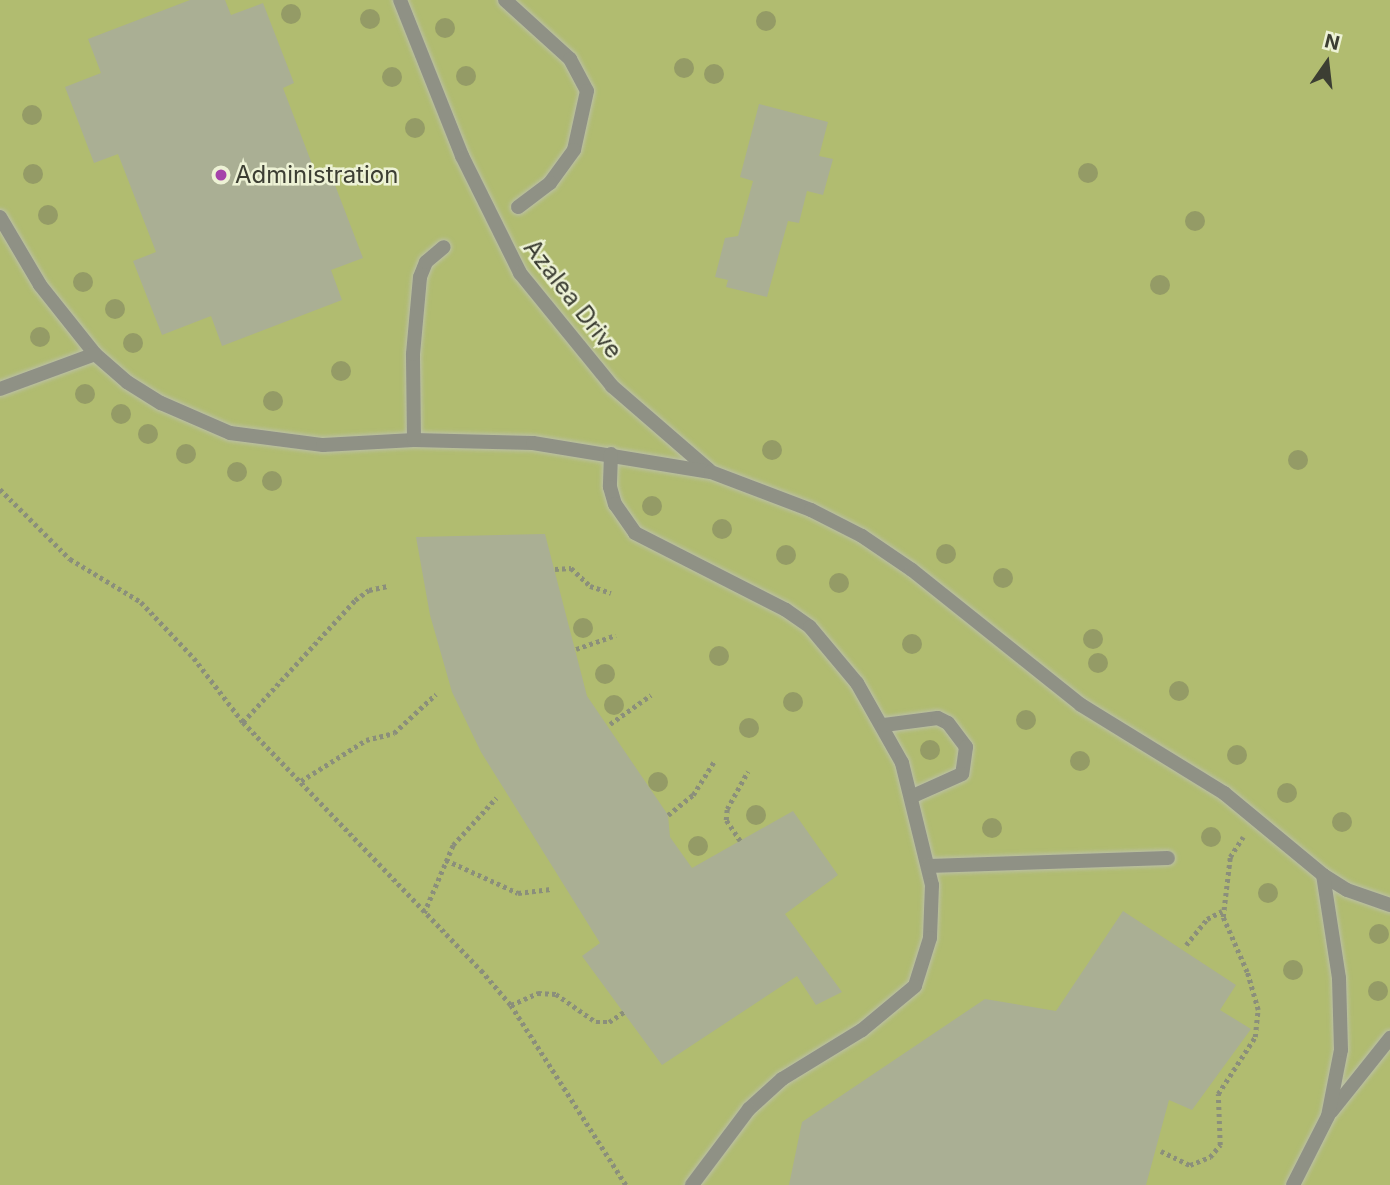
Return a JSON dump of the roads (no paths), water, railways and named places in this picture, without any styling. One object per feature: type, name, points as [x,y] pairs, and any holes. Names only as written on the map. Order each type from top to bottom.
[{"type":"lane","name":"Azalea Drive","points":[[400,0],[462,156],[520,273],[612,386],[711,472]]},
{"type":"lane","points":[[505,0],[570,59],[587,91],[574,150],[550,183],[517,207]]},
{"type":"lane","points":[[0,217],[40,285],[95,354],[128,382],[161,403],[230,433],[323,445],[414,440],[533,443],[711,472],[811,510],[862,536],[912,570],[1081,705],[1191,771],[1323,875],[1347,890],[1390,905]]},
{"type":"lane","points":[[414,440],[413,354],[420,277],[426,262],[444,247]]},
{"type":"lane","points":[[0,389],[95,354]]},
{"type":"lane","points":[[611,454],[610,487],[615,504],[635,533],[750,590],[810,626],[857,682],[884,725],[914,796],[928,866],[930,938],[915,986],[862,1030],[782,1079],[749,1109],[692,1185]]},
{"type":"lane","points":[[884,725],[938,719],[948,723],[966,747],[962,774],[914,796]]},
{"type":"lane","points":[[928,866],[1168,858]]},
{"type":"lane","points":[[1323,875],[1341,1015],[1341,1050],[1328,1116]]},
{"type":"lane","points":[[1293,1185],[1328,1116],[1390,1038]]},
{"type":"place","name":"Administration","points":[[221,175]]}]
